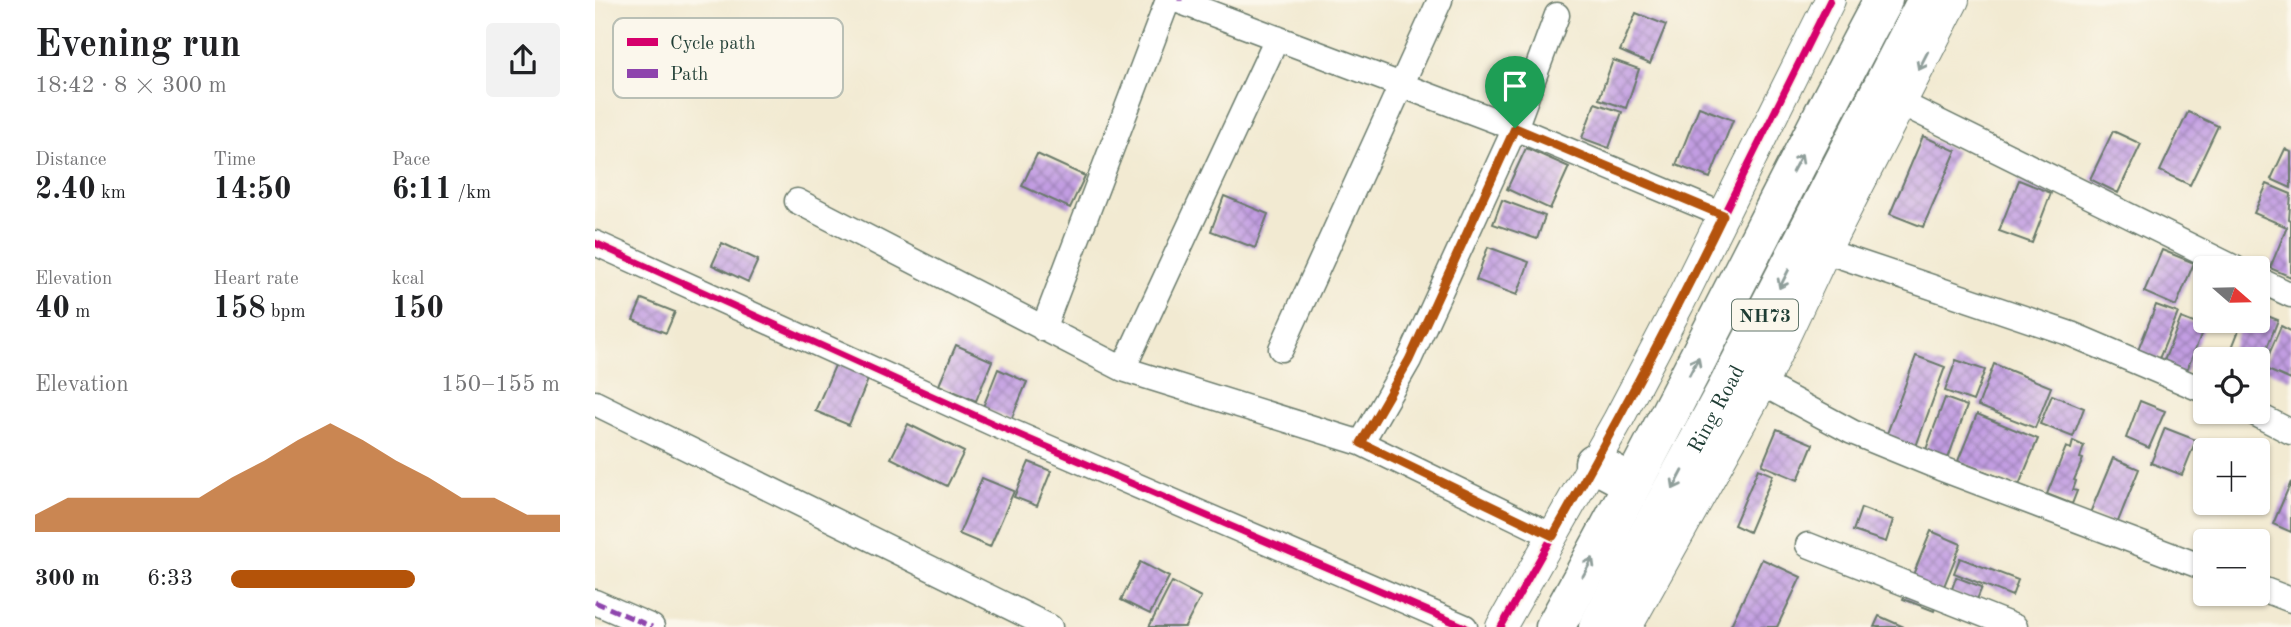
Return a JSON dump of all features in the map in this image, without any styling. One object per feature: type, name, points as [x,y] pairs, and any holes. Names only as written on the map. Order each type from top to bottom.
[{"type":"highway","name":"Ring Road","points":[[1555,627],[1883,0]]},
{"type":"highway","name":"Ring Road","points":[[1598,627],[1631,602],[1750,376],[1927,0]]},
{"type":"highway","points":[[1594,463],[1632,483]]},
{"type":"street","points":[[1043,330],[1168,0]]},
{"type":"street","points":[[1176,0],[1515,128],[1723,215]]},
{"type":"street","points":[[1281,349],[1440,0]]},
{"type":"street","points":[[1501,627],[1594,463],[1679,304],[1830,0]]},
{"type":"street","points":[[1954,0],[1825,251],[1750,376],[1865,438],[2193,563]]},
{"type":"street","points":[[1361,443],[1409,360],[1515,128],[1557,15]]},
{"type":"street","points":[[1123,369],[1277,38]]},
{"type":"street","points":[[1901,103],[2211,256]]},
{"type":"street","points":[[797,201],[1123,369],[1361,443],[1553,536]]},
{"type":"street","points":[[595,243],[996,425],[1465,627]]},
{"type":"street","points":[[1825,251],[2071,334],[2193,386]]},
{"type":"street","points":[[2270,285],[2291,295]]},
{"type":"street","points":[[595,403],[1050,627]]},
{"type":"street","points":[[2270,421],[2291,432]]},
{"type":"street","points":[[1808,545],[2015,627]]},
{"type":"street","points":[[2270,592],[2291,600]]},
{"type":"street","points":[[595,602],[652,627]]},
{"type":"building","points":[[1636,13],[1666,25],[1650,64],[1620,51]]},
{"type":"building","points":[[1613,60],[1639,69],[1626,108],[1599,99]]},
{"type":"building","points":[[1595,103],[1622,112],[1609,148],[1582,138]]},
{"type":"building","points":[[1699,107],[1733,120],[1710,178],[1676,165]]},
{"type":"building","points":[[2188,112],[2218,126],[2190,185],[2160,171]]},
{"type":"building","points":[[2113,131],[2141,144],[2118,193],[2090,179]]},
{"type":"building","points":[[1923,136],[1956,151],[1923,227],[1890,214]]},
{"type":"building","points":[[1526,148],[1569,167],[1550,209],[1507,189]]},
{"type":"building","points":[[2285,149],[2291,152],[2291,188],[2271,179]]},
{"type":"building","points":[[1037,154],[1085,176],[1070,208],[1022,186]]},
{"type":"building","points":[[2019,180],[2051,193],[2032,243],[1999,231]]},
{"type":"building","points":[[2267,184],[2291,194],[2291,277],[2270,268],[2287,227],[2254,213]]},
{"type":"building","points":[[1224,196],[1268,214],[1255,248],[1211,231]]},
{"type":"building","points":[[1502,200],[1545,216],[1537,239],[1493,224]]},
{"type":"building","points":[[722,243],[758,260],[748,282],[712,265]]},
{"type":"building","points":[[1488,247],[1529,262],[1517,295],[1476,280]]},
{"type":"building","points":[[2162,250],[2193,263],[2176,306],[2144,292]]},
{"type":"building","points":[[642,299],[675,312],[666,333],[633,320]]},
{"type":"building","points":[[2156,305],[2178,313],[2156,366],[2135,358]]},
{"type":"building","points":[[2270,317],[2278,320],[2267,347],[2232,347],[2238,333],[2270,333]]},
{"type":"building","points":[[2181,318],[2193,323],[2193,333],[2202,333],[2196,347],[2193,347],[2193,355],[2185,375],[2162,366]]},
{"type":"building","points":[[2281,326],[2291,331],[2291,380],[2270,371],[2270,352]]},
{"type":"building","points":[[956,345],[992,361],[976,401],[939,385]]},
{"type":"building","points":[[1916,356],[1945,367],[1915,449],[1885,439]]},
{"type":"building","points":[[1956,360],[1985,370],[1973,401],[1945,391]]},
{"type":"building","points":[[837,361],[870,375],[849,425],[815,411]]},
{"type":"building","points":[[1994,364],[2051,387],[2035,428],[1978,406]]},
{"type":"building","points":[[998,369],[1027,382],[1011,420],[983,407]]},
{"type":"building","points":[[2052,395],[2084,408],[2073,437],[2040,424]]},
{"type":"building","points":[[1945,398],[1967,406],[1946,464],[1924,455]]},
{"type":"building","points":[[2140,401],[2165,411],[2149,448],[2126,438]]},
{"type":"building","points":[[1977,414],[2038,439],[2019,485],[1958,461]]},
{"type":"building","points":[[908,424],[964,452],[947,486],[891,458]]},
{"type":"building","points":[[2165,428],[2193,439],[2193,448],[2182,475],[2151,463]]},
{"type":"building","points":[[1777,429],[1813,444],[1798,480],[1762,465]]},
{"type":"building","points":[[2073,441],[2084,446],[2080,458],[2083,459],[2074,480],[2073,490],[2077,491],[2072,504],[2047,494],[2066,447],[2071,449]]},
{"type":"building","points":[[2113,458],[2139,469],[2117,524],[2090,513]]},
{"type":"building","points":[[1029,462],[1051,471],[1037,506],[1014,497]]},
{"type":"building","points":[[1758,469],[1773,475],[1749,532],[1734,525]]},
{"type":"building","points":[[982,478],[1014,491],[990,547],[959,534]]},
{"type":"building","points":[[2291,482],[2291,532],[2273,524]]},
{"type":"building","points":[[1861,508],[1893,520],[1886,542],[1853,531]]},
{"type":"building","points":[[1931,531],[1961,544],[1934,611],[1903,599]]},
{"type":"building","points":[[1960,558],[2018,580],[2012,596],[1954,573]]},
{"type":"building","points":[[1762,559],[1801,577],[1777,627],[1730,627]]},
{"type":"building","points":[[1140,562],[1169,577],[1150,614],[1121,600]]},
{"type":"building","points":[[1956,577],[1982,587],[1976,602],[1951,592]]},
{"type":"building","points":[[1172,582],[1201,597],[1185,627],[1149,627]]},
{"type":"building","points":[[1879,616],[1904,627],[1874,627]]},
{"type":"marked path","points":[[595,602],[652,627]]},
{"type":"cycle path","points":[[1501,627],[1617,422],[1679,304],[1830,0]]},
{"type":"cycle path","points":[[595,243],[996,425],[1465,627]]},
{"type":"route","points":[[1515,128],[1723,215],[1617,422],[1553,536],[1361,443],[1409,360],[1515,128]]}]
